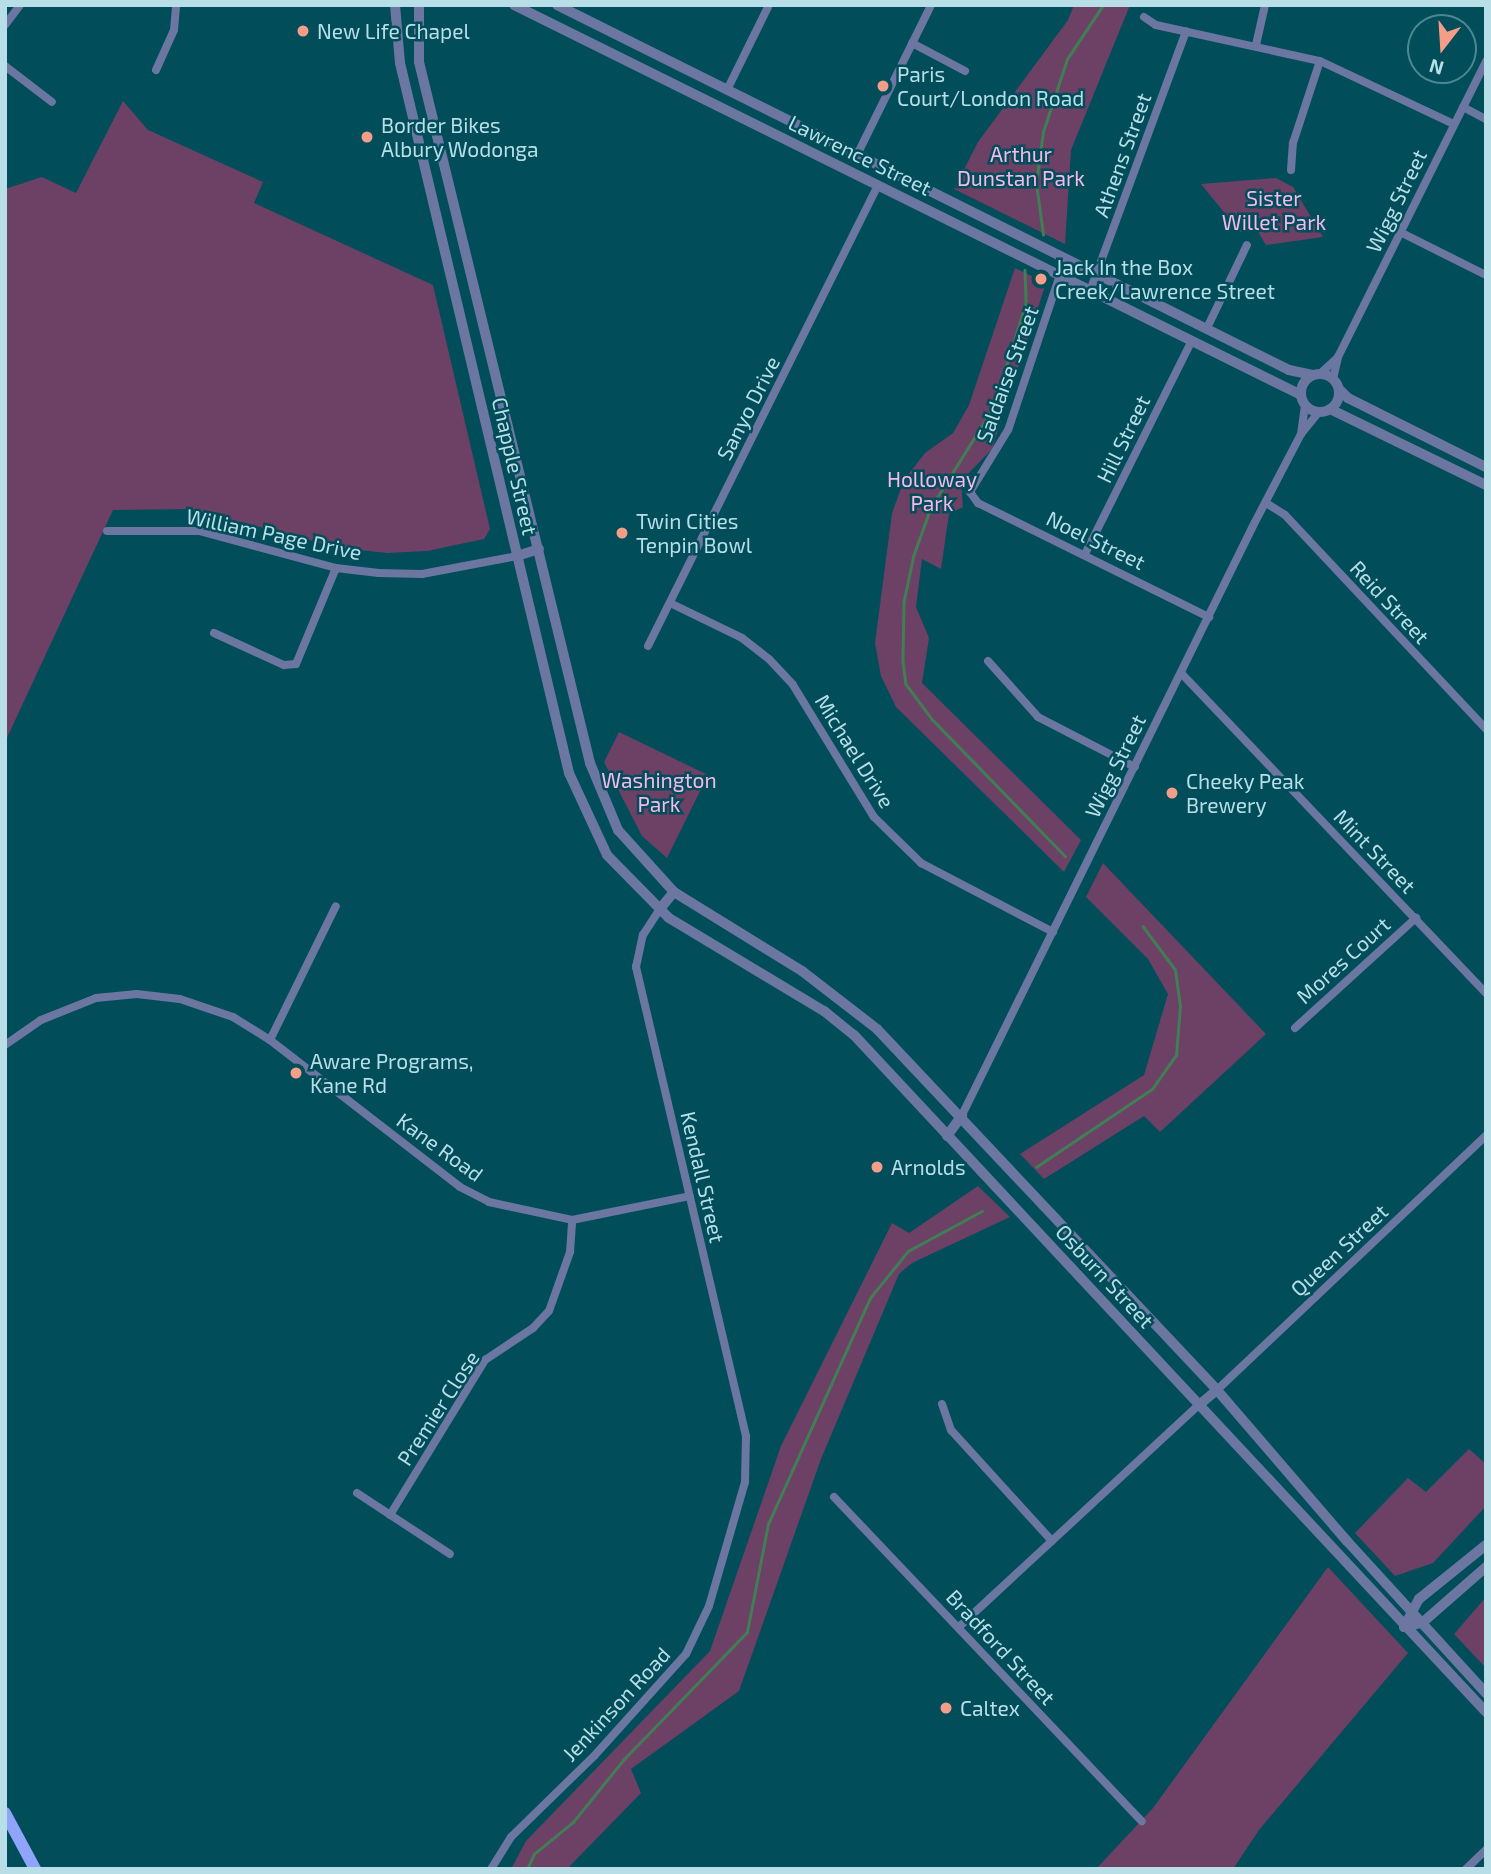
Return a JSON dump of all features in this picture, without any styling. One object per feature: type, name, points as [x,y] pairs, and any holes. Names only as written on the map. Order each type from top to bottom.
[{"type":"main road","points":[[5,1813],[35,1869]]},
{"type":"street","points":[[5,25],[20,5]]},
{"type":"street","points":[[156,70],[174,30],[176,5]]},
{"type":"street","name":"Chapple Street","points":[[395,5],[400,63],[576,793],[607,855],[660,909]]},
{"type":"street","name":"Chapple Street","points":[[419,5],[419,62],[590,763],[604,801],[632,850],[674,892]]},
{"type":"street","name":"Lawrence Street","points":[[514,5],[1192,340],[1303,400]]},
{"type":"street","points":[[550,23],[558,5]]},
{"type":"street","name":"Lawrence Street","points":[[558,5],[1289,370],[1317,374]]},
{"type":"street","points":[[727,90],[769,5]]},
{"type":"street","points":[[849,171],[930,5]]},
{"type":"street","points":[[1256,45],[1265,5]]},
{"type":"street","points":[[1144,17],[1156,25],[1320,61],[1454,124]]},
{"type":"street","name":"Athens Street","points":[[1090,291],[1186,32]]},
{"type":"street","points":[[912,43],[965,71]]},
{"type":"street","points":[[1292,170],[1293,144],[1320,61]]},
{"type":"street","name":"Wigg Street","points":[[1333,379],[1338,357],[1486,61]]},
{"type":"street","points":[[5,66],[52,102]]},
{"type":"street","points":[[1463,107],[1486,119]]},
{"type":"street","points":[[878,185],[886,170]]},
{"type":"street","name":"Sanyo Drive","points":[[648,646],[878,185]]},
{"type":"street","points":[[1400,232],[1486,275]]},
{"type":"street","points":[[1207,328],[1247,245]]},
{"type":"street","name":"Saldaise Street","points":[[970,492],[1008,430],[1065,260]]},
{"type":"street","name":"Hill Street","points":[[1085,554],[1192,340]]},
{"type":"street","name":"Wigg Street","points":[[1317,374],[1338,357]]},
{"type":"street","points":[[1472,479],[1483,465],[1348,398],[1333,379],[1317,374],[1303,383],[1303,400],[1319,412],[1330,410],[1472,479],[1486,485]]},
{"type":"street","points":[[1330,410],[1339,389]]},
{"type":"street","name":"Wigg Street","points":[[1301,434],[1303,400]]},
{"type":"street","name":"Wigg Street","points":[[962,1115],[1301,434],[1319,412]]},
{"type":"street","name":"Noel Street","points":[[970,492],[978,503],[1209,617]]},
{"type":"street","name":"Reid Street","points":[[1266,503],[1285,515],[1486,729]]},
{"type":"street","name":"William Page Drive","points":[[107,531],[198,531],[337,568],[422,574],[517,556]]},
{"type":"street","points":[[517,556],[539,549]]},
{"type":"street","points":[[214,633],[284,665],[296,664],[337,568]]},
{"type":"street","name":"Michael Drive","points":[[670,603],[742,638],[769,659],[793,685],[854,790],[905,849],[948,881],[1053,932]]},
{"type":"street","points":[[988,661],[1038,717],[1135,767]]},
{"type":"street","name":"Mint Street","points":[[1181,673],[1486,993]]},
{"type":"street","points":[[660,909],[674,892]]},
{"type":"street","name":"Osburn Street","points":[[674,892],[834,993],[877,1029],[962,1115],[1217,1390],[1486,1693]]},
{"type":"street","points":[[270,1040],[336,906]]},
{"type":"street","name":"Osburn Street","points":[[660,909],[837,1020],[1486,1712]]},
{"type":"street","name":"Kendall Street","points":[[660,909],[643,935],[636,967],[748,1458]]},
{"type":"street","name":"Mores Court","points":[[1294,1028],[1416,918]]},
{"type":"street","name":"Kane Road","points":[[5,1045],[58,1011],[96,998],[136,994],[203,1004],[270,1040],[460,1187],[520,1212],[572,1220],[690,1196]]},
{"type":"street","points":[[947,1136],[962,1115]]},
{"type":"street","name":"Queen Street","points":[[1217,1390],[1486,1136]]},
{"type":"street","name":"Premier Close","points":[[390,1515],[485,1360],[533,1328],[549,1311],[570,1252],[572,1220]]},
{"type":"street","points":[[960,1626],[1217,1390]]},
{"type":"street","points":[[942,1404],[951,1430],[1052,1541]]},
{"type":"street","name":"Jenkinson Road","points":[[491,1869],[511,1837],[595,1755],[685,1654],[709,1606],[729,1546],[748,1458]]},
{"type":"street","points":[[357,1493],[450,1554]]},
{"type":"street","name":"Bradford Street","points":[[834,1497],[960,1626],[1142,1821]]},
{"type":"street","points":[[1404,1627],[1410,1609],[1486,1545]]},
{"type":"street","points":[[1404,1627],[1422,1623],[1486,1567]]},
{"type":"street","points":[[1466,1869],[1486,1850]]},
{"type":"green space","name":"Arthur Dunstan Park","points":[[1074,5],[1130,5],[1071,150],[1065,244],[954,189],[978,142],[1068,20]]},
{"type":"green space","points":[[123,101],[148,130],[263,182],[254,203],[433,285],[490,529],[484,539],[427,551],[387,553],[340,548],[191,509],[113,510],[5,742],[5,189],[42,177],[76,193]]},
{"type":"green space","name":"Sister Willet Park","points":[[1276,178],[1293,187],[1323,237],[1266,245],[1258,232],[1240,232],[1201,184]]},
{"type":"green space","name":"Holloway Park","points":[[1015,268],[1046,283],[992,449],[961,481],[963,507],[949,514],[941,569],[922,559],[916,607],[929,638],[922,683],[1081,840],[1064,872],[896,707],[881,676],[875,643],[892,513],[904,480],[925,453],[953,433],[969,405]]},
{"type":"green space","name":"Washington Park","points":[[619,732],[708,775],[667,858],[642,836],[604,762]]},
{"type":"green space","points":[[1103,863],[1266,1034],[1160,1132],[1144,1116],[1044,1179],[1020,1154],[1144,1075],[1168,994],[1148,959],[1086,897]]},
{"type":"green space","points":[[978,1186],[1010,1217],[912,1263],[899,1274],[821,1459],[739,1691],[631,1769],[641,1793],[567,1869],[511,1869],[526,1841],[710,1651],[781,1446],[892,1223],[909,1233]]},
{"type":"green space","points":[[1469,1449],[1486,1464],[1486,1506],[1433,1563],[1395,1576],[1355,1533],[1408,1478],[1426,1492]]},
{"type":"green space","points":[[1328,1567],[1408,1653],[1259,1830],[1233,1869],[1096,1869],[1153,1808]]},
{"type":"green space","points":[[1486,1597],[1486,1668],[1454,1634]]},
{"type":"waterway","points":[[1043,235],[1036,183],[1043,132],[1067,59],[1103,5]]},
{"type":"waterway","points":[[1025,270],[1026,304],[994,407],[931,508],[914,555],[904,602],[903,661],[906,684],[932,719],[1065,856]]},
{"type":"waterway","points":[[1036,1167],[1152,1089],[1176,1055],[1180,1006],[1175,970],[1143,927]]},
{"type":"waterway","points":[[527,1869],[534,1854],[573,1822],[624,1759],[747,1632],[768,1524],[870,1298],[908,1251],[982,1211]]},
{"type":"place","name":"New Life Chapel","points":[[303,31]]},
{"type":"place","name":"Paris Court/London Road","points":[[883,86]]},
{"type":"place","name":"Border Bikes Albury Wodonga","points":[[367,137]]},
{"type":"place","name":"Jack In the Box Creek/Lawrence Street","points":[[1041,279]]},
{"type":"place","name":"Twin Cities Tenpin Bowl","points":[[622,533]]},
{"type":"place","name":"Cheeky Peak Brewery","points":[[1172,793]]},
{"type":"place","name":"Aware Programs, Kane Rd","points":[[296,1073]]},
{"type":"place","name":"Arnolds","points":[[877,1167]]},
{"type":"place","name":"Caltex","points":[[946,1708]]}]
